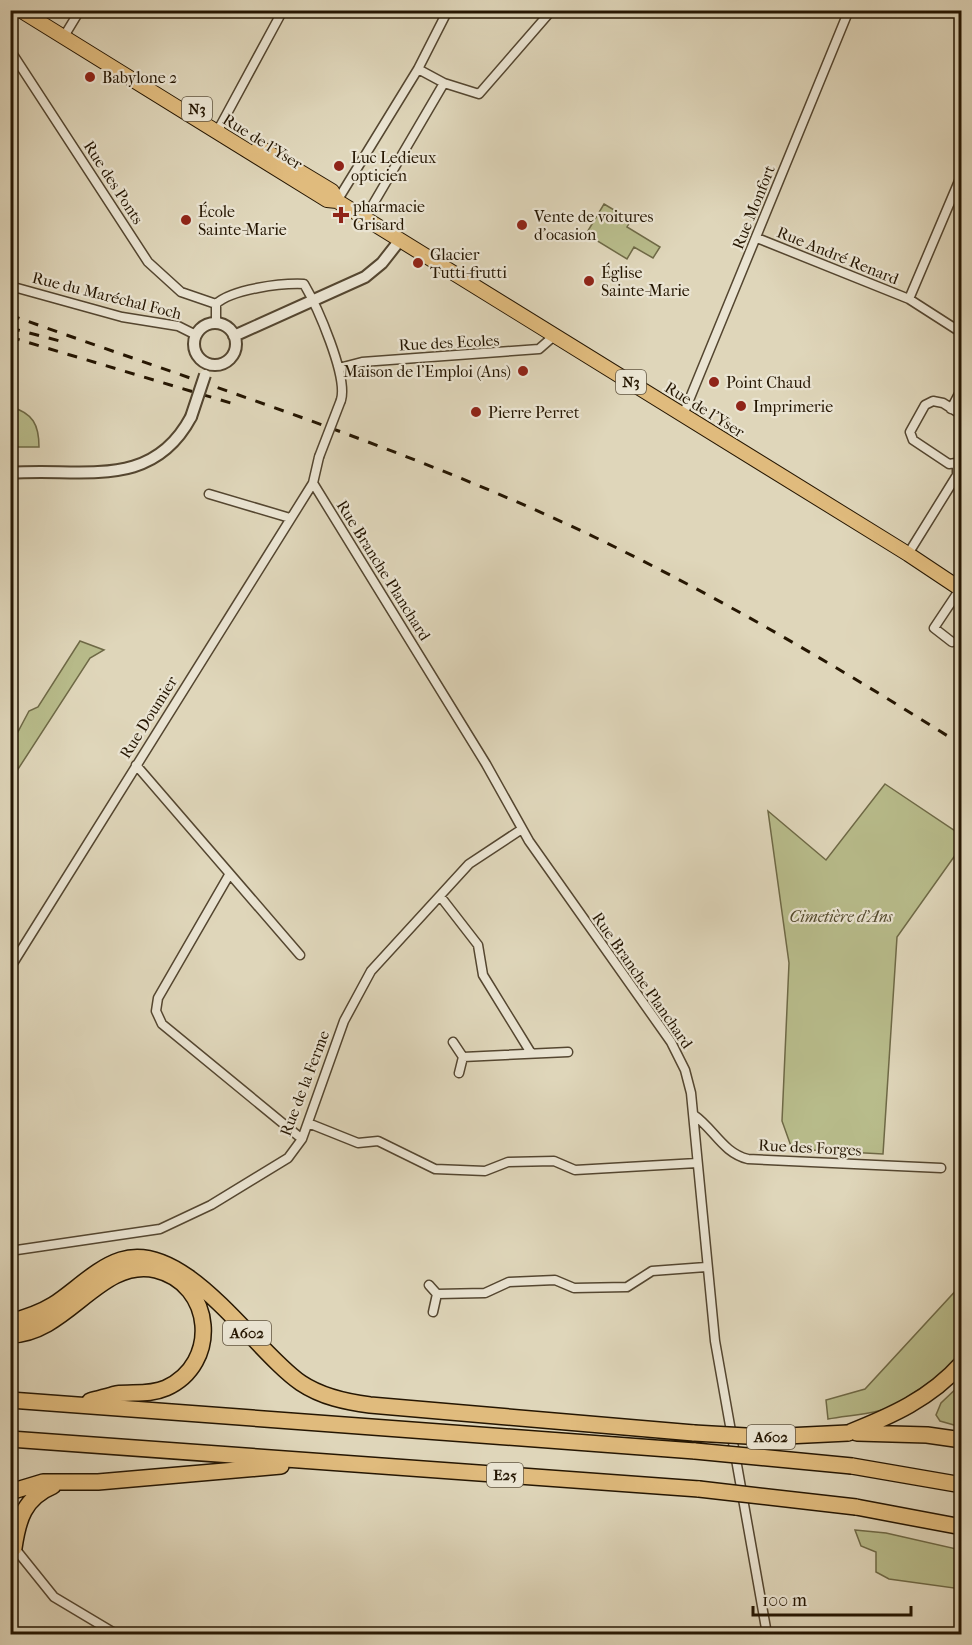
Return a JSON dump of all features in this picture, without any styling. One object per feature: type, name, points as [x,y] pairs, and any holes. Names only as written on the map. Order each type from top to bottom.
[{"type":"highway","name":"A602","points":[[10,1322],[51,1306],[121,1260],[153,1258],[168,1263],[198,1285],[284,1370],[303,1385],[326,1396],[370,1405],[694,1433],[766,1437],[848,1433],[927,1435],[962,1440]]},
{"type":"highway","name":"A602","points":[[10,1335],[38,1330],[55,1321],[112,1276],[128,1270],[156,1270],[175,1278],[188,1289],[197,1302],[204,1331],[203,1345],[196,1362],[186,1375],[166,1388],[149,1393],[116,1394],[76,1405]]},
{"type":"highway","name":"A602","points":[[848,1433],[902,1411],[930,1392],[962,1363]]},
{"type":"highway","points":[[10,1400],[695,1451],[852,1466],[962,1485]]},
{"type":"highway","name":"A602","points":[[408,1429],[504,1418]]},
{"type":"highway","name":"E25","points":[[10,1439],[699,1489],[856,1507],[962,1527]]},
{"type":"highway","points":[[10,1492],[43,1482],[62,1483],[259,1469],[311,1461]]},
{"type":"highway","points":[[12,1546],[18,1521],[30,1500],[41,1491],[62,1483]]},
{"type":"main road","name":"Rue de l'Yser","points":[[20,10],[65,34],[220,128],[332,191],[337,201],[961,590]]},
{"type":"main road","name":"Rue de l'Yser","points":[[35,10],[65,34]]},
{"type":"street","points":[[65,34],[80,10]]},
{"type":"street","points":[[220,128],[283,10]]},
{"type":"street","points":[[337,201],[418,69],[448,10]]},
{"type":"street","points":[[418,69],[444,83],[479,94],[552,10]]},
{"type":"street","name":"Rue Monfort","points":[[683,415],[849,10]]},
{"type":"street","name":"Rue des Ponts","points":[[10,50],[148,262],[181,292],[216,304]]},
{"type":"street","points":[[365,218],[444,83]]},
{"type":"street","name":"Rue André Renard","points":[[909,299],[962,174]]},
{"type":"street","name":"Rue André Renard","points":[[757,238],[909,299],[962,333]]},
{"type":"street","points":[[234,336],[365,277],[382,263],[400,240]]},
{"type":"street","points":[[10,473],[108,472],[135,467],[165,450],[181,434],[191,417],[209,363],[218,364],[232,356],[235,348],[234,336],[227,327],[216,323],[216,304],[225,295],[290,283],[304,284],[314,301],[343,385],[341,400],[319,457],[313,483]]},
{"type":"street","name":"Rue du Maréchal Foch","points":[[10,286],[122,317],[178,326],[196,335]]},
{"type":"street","name":"Rue du Maréchal Foch","points":[[209,363],[196,352],[196,335],[206,325],[216,323]]},
{"type":"street","name":"Rue des Ecoles","points":[[339,368],[362,362],[539,349],[555,335]]},
{"type":"street","points":[[951,409],[962,388]]},
{"type":"street","points":[[908,555],[957,475],[959,463],[949,464],[914,440],[910,432],[913,424],[928,403],[938,401],[962,416]]},
{"type":"street","name":"Rue Doumier","points":[[10,968],[313,483]]},
{"type":"street","name":"Rue Branche Planchard","points":[[313,483],[522,829],[557,884],[671,1042],[685,1070],[694,1115],[706,1267],[715,1341],[767,1635]]},
{"type":"street","points":[[209,494],[290,518]]},
{"type":"street","points":[[952,642],[934,628],[961,590]]},
{"type":"street","points":[[136,765],[300,956]]},
{"type":"street","name":"Rue de la Ferme","points":[[10,1251],[160,1229],[211,1205],[288,1158],[302,1139],[335,1046],[357,993],[387,952],[476,859],[522,829]]},
{"type":"street","points":[[229,874],[158,998],[156,1011],[162,1024],[302,1139]]},
{"type":"street","points":[[440,896],[478,945],[483,975],[531,1053]]},
{"type":"street","points":[[453,1042],[463,1057],[459,1073]]},
{"type":"street","points":[[463,1057],[568,1052]]},
{"type":"street","name":"Rue des Forges","points":[[694,1115],[705,1123],[726,1149],[737,1156],[749,1159],[941,1168]]},
{"type":"street","points":[[308,1123],[358,1143],[378,1141],[435,1169],[452,1171],[485,1171],[508,1162],[554,1161],[575,1170],[697,1163]]},
{"type":"street","points":[[429,1285],[437,1294],[485,1293],[509,1282],[555,1280],[574,1288],[627,1287],[652,1271],[706,1267]]},
{"type":"street","points":[[433,1312],[437,1294]]},
{"type":"street","points":[[12,1546],[54,1597],[116,1635]]},
{"type":"green space","points":[[604,204],[631,220],[627,227],[660,247],[653,258],[634,247],[627,259],[586,234]]},
{"type":"green space","points":[[11,407],[30,416],[38,432],[39,447],[11,447]]},
{"type":"green space","points":[[80,641],[104,650],[90,658],[11,780],[11,745],[29,711],[38,707]]},
{"type":"green space","name":"Cimetière d'Ans","points":[[885,784],[961,835],[961,847],[897,937],[883,1154],[792,1149],[782,1121],[789,963],[768,811],[826,860]]},
{"type":"green space","points":[[961,1285],[961,1354],[955,1361],[922,1387],[887,1408],[828,1419],[826,1400],[865,1389]]},
{"type":"green space","points":[[961,1384],[961,1427],[940,1421],[936,1415],[941,1403]]},
{"type":"green space","points":[[855,1530],[886,1533],[961,1550],[961,1589],[889,1579],[876,1572],[876,1552],[861,1546]]},
{"type":"railway","points":[[10,315],[301,417],[516,501],[682,581],[777,633],[962,745]]},
{"type":"railway","points":[[10,328],[60,341]]},
{"type":"railway","points":[[10,337],[234,404]]},
{"type":"place","name":"Babylone 2","points":[[90,77]]},
{"type":"place","name":"Luc Ledieux opticien","points":[[339,166]]},
{"type":"place","name":"pharmacie Grisard","points":[[341,215]]},
{"type":"place","name":"École Sainte-Marie","points":[[186,220]]},
{"type":"place","name":"Vente de voitures d'ocasion","points":[[522,225]]},
{"type":"place","name":"Glacier Tutti-frutti","points":[[418,263]]},
{"type":"place","name":"Église Sainte-Marie","points":[[589,281]]},
{"type":"place","name":"Maison de l'Emploi (Ans)","points":[[523,371]]},
{"type":"place","name":"Point Chaud","points":[[714,382]]},
{"type":"place","name":"Imprimerie","points":[[741,406]]},
{"type":"place","name":"Pierre Perret","points":[[476,412]]}]
